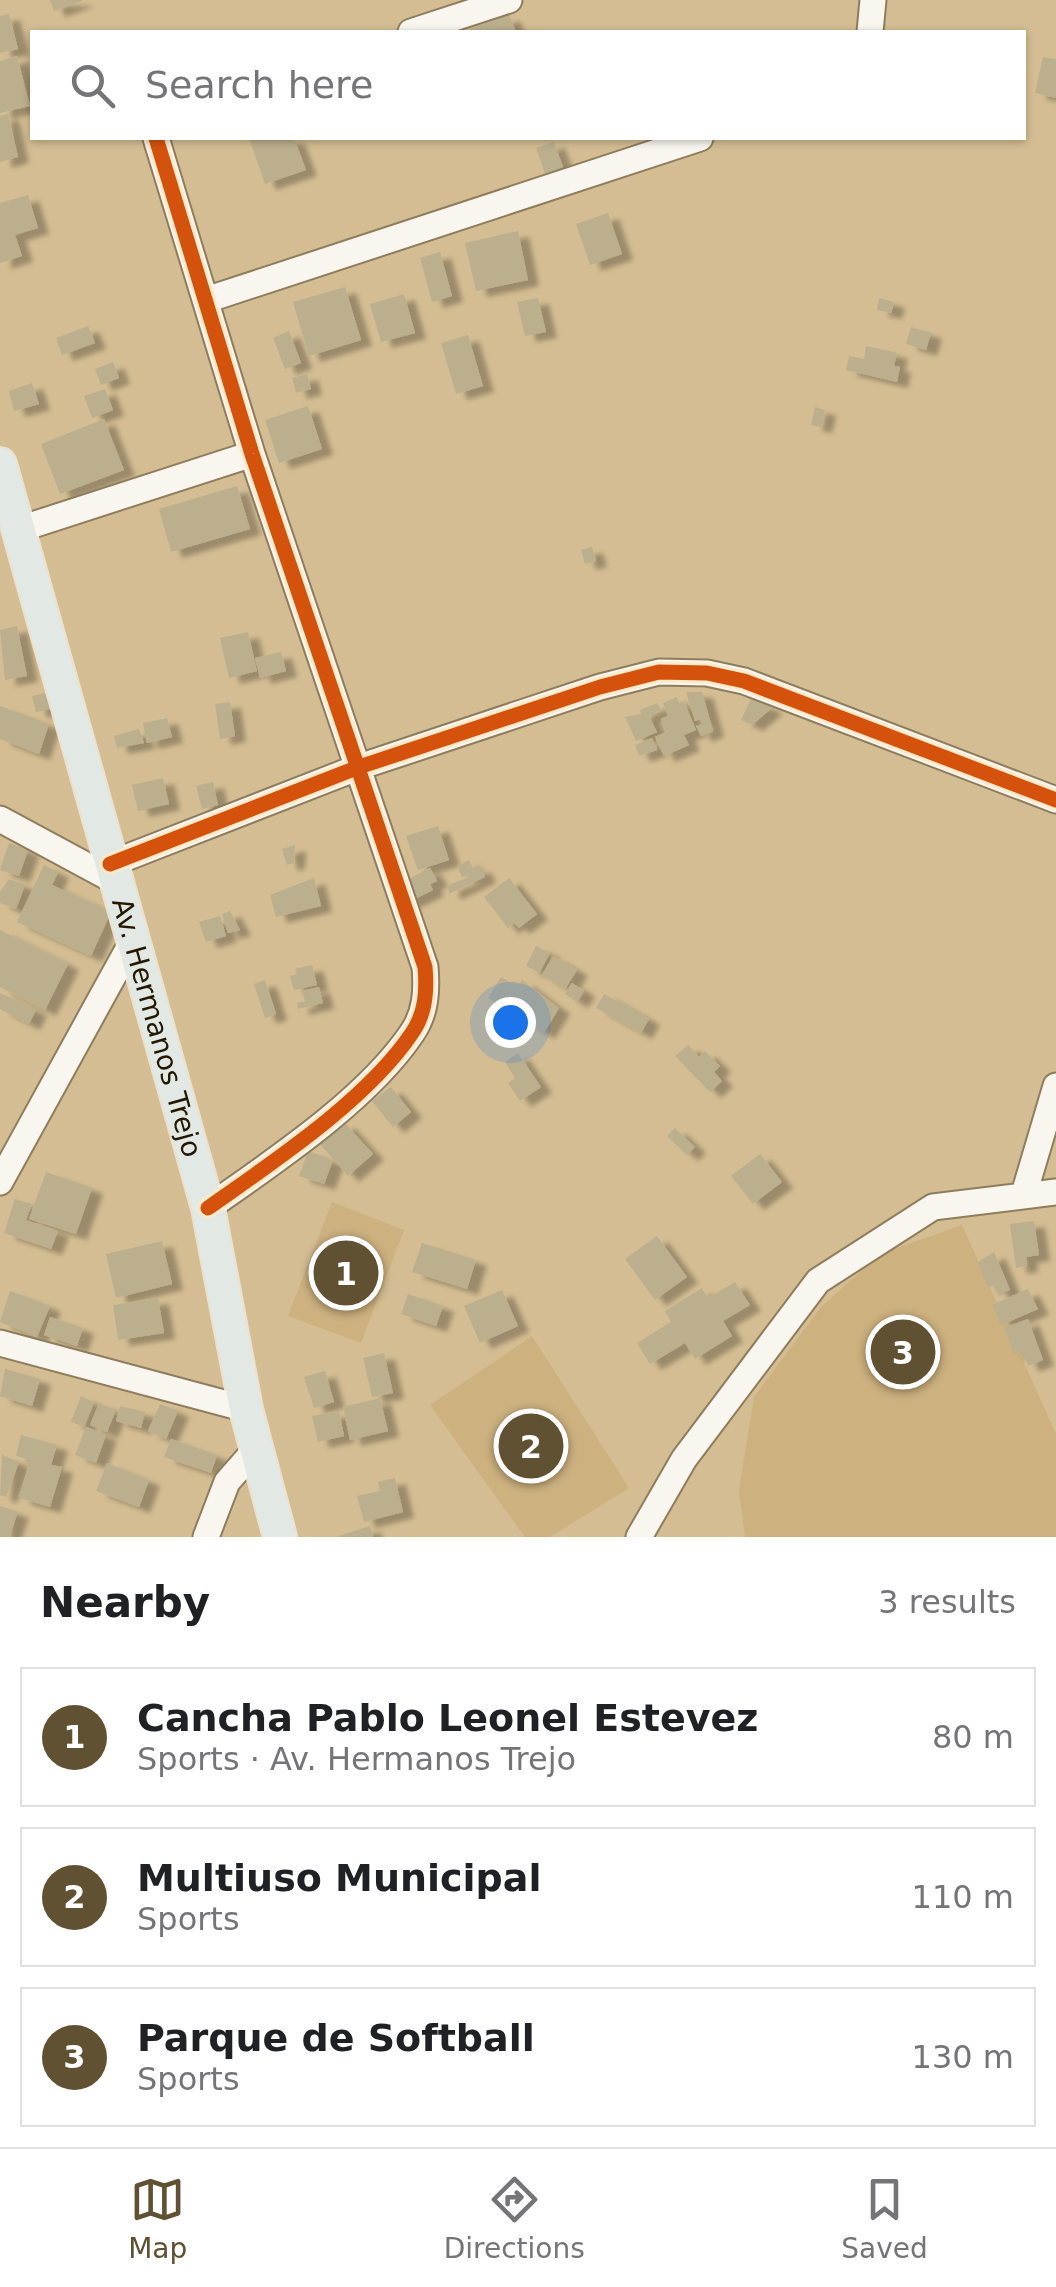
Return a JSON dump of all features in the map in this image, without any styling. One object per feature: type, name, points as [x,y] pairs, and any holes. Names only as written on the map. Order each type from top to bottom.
[{"type":"main road","name":"Av. Hermanos Trejo","points":[[0,464],[208,1208],[246,1409],[280,1537]]},
{"type":"street","points":[[418,30],[509,0]]},
{"type":"street","points":[[870,30],[873,0]]},
{"type":"street","points":[[157,140],[252,454],[425,967],[422,1010],[412,1034],[369,1080],[300,1142],[208,1208]]},
{"type":"street","points":[[206,300],[694,140]]},
{"type":"street","points":[[20,529],[252,454]]},
{"type":"street","points":[[0,819],[112,873],[359,768],[600,687],[658,672],[707,674],[744,681],[1056,800]]},
{"type":"street","points":[[0,1182],[132,942]]},
{"type":"street","points":[[1024,1194],[1056,1086]]},
{"type":"street","points":[[639,1537],[684,1459],[818,1281],[933,1207],[1056,1192]]},
{"type":"street","points":[[0,1343],[246,1409]]},
{"type":"street","points":[[206,1537],[227,1482],[256,1449]]},
{"type":"shaded area","points":[[332,1202],[404,1230],[361,1343],[288,1316]]},
{"type":"shaded area","points":[[962,1225],[1056,1434],[1056,1537],[745,1537],[739,1491],[754,1397],[821,1307],[880,1254]]},
{"type":"shaded area","points":[[532,1336],[629,1488],[550,1537],[525,1537],[430,1405]]},
{"type":"building","points":[[50,0],[82,0],[82,1],[54,11]]},
{"type":"building","points":[[9,14],[18,49],[0,53],[0,16]]},
{"type":"building","points":[[509,15],[515,30],[471,30]]},
{"type":"building","points":[[17,56],[30,106],[0,113],[0,61]]},
{"type":"building","points":[[1043,57],[1056,59],[1056,98],[1035,93]]},
{"type":"building","points":[[8,114],[18,157],[0,162],[0,116]]},
{"type":"building","points":[[250,140],[295,140],[306,170],[265,184]]},
{"type":"building","points":[[554,142],[563,167],[545,174],[536,148]]},
{"type":"building","points":[[28,195],[38,228],[15,235],[22,256],[0,263],[0,203]]},
{"type":"building","points":[[608,213],[622,254],[590,265],[576,224]]},
{"type":"building","points":[[518,231],[528,280],[476,291],[465,243]]},
{"type":"building","points":[[440,252],[452,296],[432,302],[420,258]]},
{"type":"building","points":[[345,287],[361,340],[309,356],[293,302]]},
{"type":"building","points":[[404,294],[415,333],[381,342],[370,304]]},
{"type":"building","points":[[538,298],[546,332],[525,336],[517,302]]},
{"type":"building","points":[[879,298],[894,302],[891,313],[877,310]]},
{"type":"building","points":[[88,326],[95,343],[62,355],[56,338]]},
{"type":"building","points":[[911,327],[931,333],[926,350],[906,344]]},
{"type":"building","points":[[289,331],[301,363],[285,369],[273,338]]},
{"type":"building","points":[[468,335],[483,386],[456,394],[441,343]]},
{"type":"building","points":[[866,346],[897,353],[897,382],[846,370],[849,356],[864,359]]},
{"type":"building","points":[[113,362],[119,378],[101,385],[95,369]]},
{"type":"building","points":[[307,374],[311,389],[296,393],[292,378]]},
{"type":"building","points":[[32,383],[39,404],[14,411],[9,391]]},
{"type":"building","points":[[105,389],[113,410],[92,418],[84,396]]},
{"type":"building","points":[[308,406],[322,449],[279,463],[265,420]]},
{"type":"building","points":[[815,407],[825,410],[821,427],[811,425]]},
{"type":"building","points":[[104,419],[124,470],[60,494],[41,444]]},
{"type":"building","points":[[237,486],[250,529],[171,552],[159,509]]},
{"type":"building","points":[[592,547],[596,561],[585,564],[581,550]]},
{"type":"building","points":[[17,626],[27,676],[5,680],[0,630]]},
{"type":"building","points":[[248,632],[257,671],[229,678],[220,638]]},
{"type":"building","points":[[281,652],[286,671],[260,678],[255,658]]},
{"type":"building","points":[[686,692],[702,692],[713,731],[701,736],[696,726],[702,724],[700,719],[695,721]]},
{"type":"building","points":[[45,693],[50,709],[36,712],[32,696]]},
{"type":"building","points":[[677,697],[679,703],[684,701],[696,730],[684,735],[689,745],[664,756],[655,737],[666,732],[661,719],[668,716],[663,703]]},
{"type":"building","points":[[751,699],[772,708],[752,725],[741,720]]},
{"type":"building","points":[[230,702],[235,736],[220,739],[215,704]]},
{"type":"building","points":[[657,703],[661,710],[649,716],[657,732],[636,741],[625,717],[641,714],[640,710]]},
{"type":"building","points":[[0,706],[49,724],[39,754],[0,739]]},
{"type":"building","points":[[167,718],[172,737],[147,743],[143,723]]},
{"type":"building","points":[[139,729],[144,743],[117,748],[114,736]]},
{"type":"building","points":[[652,738],[657,750],[639,756],[635,745]]},
{"type":"building","points":[[163,778],[169,804],[138,811],[132,785]]},
{"type":"building","points":[[213,782],[218,805],[202,809],[196,786]]},
{"type":"building","points":[[438,826],[449,860],[418,870],[406,836]]},
{"type":"building","points":[[9,843],[28,850],[19,876],[0,870]]},
{"type":"building","points":[[295,845],[294,863],[287,865],[282,849]]},
{"type":"building","points":[[469,860],[473,869],[480,866],[485,877],[449,894],[448,885],[472,876],[462,877],[457,866]]},
{"type":"building","points":[[44,865],[58,872],[52,885],[111,912],[91,956],[17,922]]},
{"type":"building","points":[[430,868],[437,881],[430,884],[433,890],[407,903],[398,884]]},
{"type":"building","points":[[314,878],[321,906],[276,917],[270,895]]},
{"type":"building","points":[[509,878],[537,914],[519,928],[514,923],[508,928],[484,897]]},
{"type":"building","points":[[9,879],[25,885],[16,909],[0,903],[0,892]]},
{"type":"building","points":[[230,911],[240,930],[228,933],[222,914]]},
{"type":"building","points":[[220,916],[226,936],[206,942],[199,922]]},
{"type":"building","points":[[0,930],[68,964],[45,1010],[0,987]]},
{"type":"building","points":[[536,946],[550,953],[539,973],[526,966]]},
{"type":"building","points":[[553,956],[577,970],[565,989],[542,975]]},
{"type":"building","points":[[312,965],[317,985],[294,990],[290,976],[297,974],[295,969]]},
{"type":"building","points":[[501,977],[518,987],[522,980],[559,1008],[544,1033],[488,998]]},
{"type":"building","points":[[265,980],[276,1014],[265,1018],[254,984]]},
{"type":"building","points":[[572,983],[584,991],[577,1002],[565,994]]},
{"type":"building","points":[[319,987],[323,1003],[298,1009],[297,1003],[305,1001],[302,991]]},
{"type":"building","points":[[0,993],[36,1010],[29,1024],[0,1009]]},
{"type":"building","points":[[604,994],[649,1019],[641,1033],[596,1008]]},
{"type":"building","points":[[688,1045],[699,1057],[705,1051],[720,1066],[714,1072],[722,1081],[710,1092],[675,1056]]},
{"type":"building","points":[[518,1053],[541,1087],[520,1101],[508,1083],[515,1078],[505,1062]]},
{"type":"building","points":[[391,1087],[411,1112],[393,1127],[372,1101]]},
{"type":"building","points":[[344,1122],[373,1154],[348,1176],[319,1143]]},
{"type":"building","points":[[675,1128],[695,1147],[687,1155],[667,1136]]},
{"type":"building","points":[[308,1151],[333,1160],[324,1184],[299,1176]]},
{"type":"building","points":[[760,1154],[782,1182],[753,1204],[731,1176]]},
{"type":"building","points":[[46,1172],[92,1188],[76,1234],[29,1219]]},
{"type":"building","points":[[15,1199],[32,1204],[26,1220],[58,1231],[51,1249],[4,1233]]},
{"type":"building","points":[[1034,1221],[1039,1255],[1026,1257],[1027,1266],[1016,1268],[1010,1224]]},
{"type":"building","points":[[657,1236],[687,1277],[655,1300],[625,1259]]},
{"type":"building","points":[[162,1241],[172,1284],[116,1298],[106,1254]]},
{"type":"building","points":[[422,1243],[476,1260],[467,1289],[412,1272]]},
{"type":"building","points":[[994,1252],[1010,1290],[998,1294],[994,1285],[988,1288],[978,1262]]},
{"type":"building","points":[[735,1282],[750,1305],[723,1321],[732,1336],[695,1359],[685,1343],[650,1364],[637,1343],[671,1322],[665,1311],[702,1288],[708,1298]]},
{"type":"building","points":[[1028,1289],[1038,1309],[1001,1325],[992,1305]]},
{"type":"building","points":[[502,1290],[518,1326],[480,1343],[464,1306]]},
{"type":"building","points":[[10,1291],[50,1306],[37,1337],[0,1322]]},
{"type":"building","points":[[408,1294],[443,1306],[436,1326],[401,1314]]},
{"type":"building","points":[[158,1298],[164,1333],[118,1340],[113,1305]]},
{"type":"building","points":[[50,1317],[83,1328],[77,1346],[44,1335]]},
{"type":"building","points":[[1028,1319],[1043,1360],[1028,1366],[1022,1351],[1014,1354],[1004,1328]]},
{"type":"building","points":[[384,1353],[393,1393],[372,1397],[363,1358]]},
{"type":"building","points":[[5,1369],[40,1379],[32,1406],[0,1396]]},
{"type":"building","points":[[325,1371],[334,1402],[314,1408],[304,1377]]},
{"type":"building","points":[[81,1396],[94,1402],[84,1427],[71,1422]]},
{"type":"building","points":[[380,1398],[388,1431],[350,1440],[343,1407]]},
{"type":"building","points":[[99,1403],[116,1410],[107,1432],[90,1425]]},
{"type":"building","points":[[160,1404],[178,1411],[166,1439],[148,1431]]},
{"type":"building","points":[[120,1406],[145,1412],[141,1428],[116,1421]]},
{"type":"building","points":[[339,1411],[344,1436],[318,1442],[312,1416]]},
{"type":"building","points":[[86,1427],[106,1435],[96,1463],[75,1455]]},
{"type":"building","points":[[21,1435],[57,1445],[51,1465],[62,1467],[50,1507],[19,1498],[30,1460],[16,1456]]},
{"type":"building","points":[[171,1439],[217,1455],[211,1473],[164,1457]]},
{"type":"building","points":[[2,1455],[19,1462],[6,1497],[0,1495]]},
{"type":"building","points":[[107,1463],[149,1480],[139,1507],[96,1491]]},
{"type":"building","points":[[395,1478],[403,1512],[364,1522],[357,1496],[380,1491],[378,1482]]},
{"type":"building","points":[[0,1506],[18,1512],[9,1537],[0,1537]]},
{"type":"building","points":[[370,1526],[373,1537],[338,1537],[338,1536]]},
{"type":"cycle path","points":[[157,140],[252,454],[426,976],[417,1025],[393,1058],[318,1128],[208,1208]]},
{"type":"cycle path","points":[[110,864],[359,767],[600,687],[659,672],[707,673],[744,681],[1056,800]]},
{"type":"place","name":"Cancha Pablo Leonel Estevez","points":[[346,1273]]},
{"type":"place","name":"Parque de Softball","points":[[903,1352]]},
{"type":"place","name":"Multiuso Municipal","points":[[531,1446]]}]
